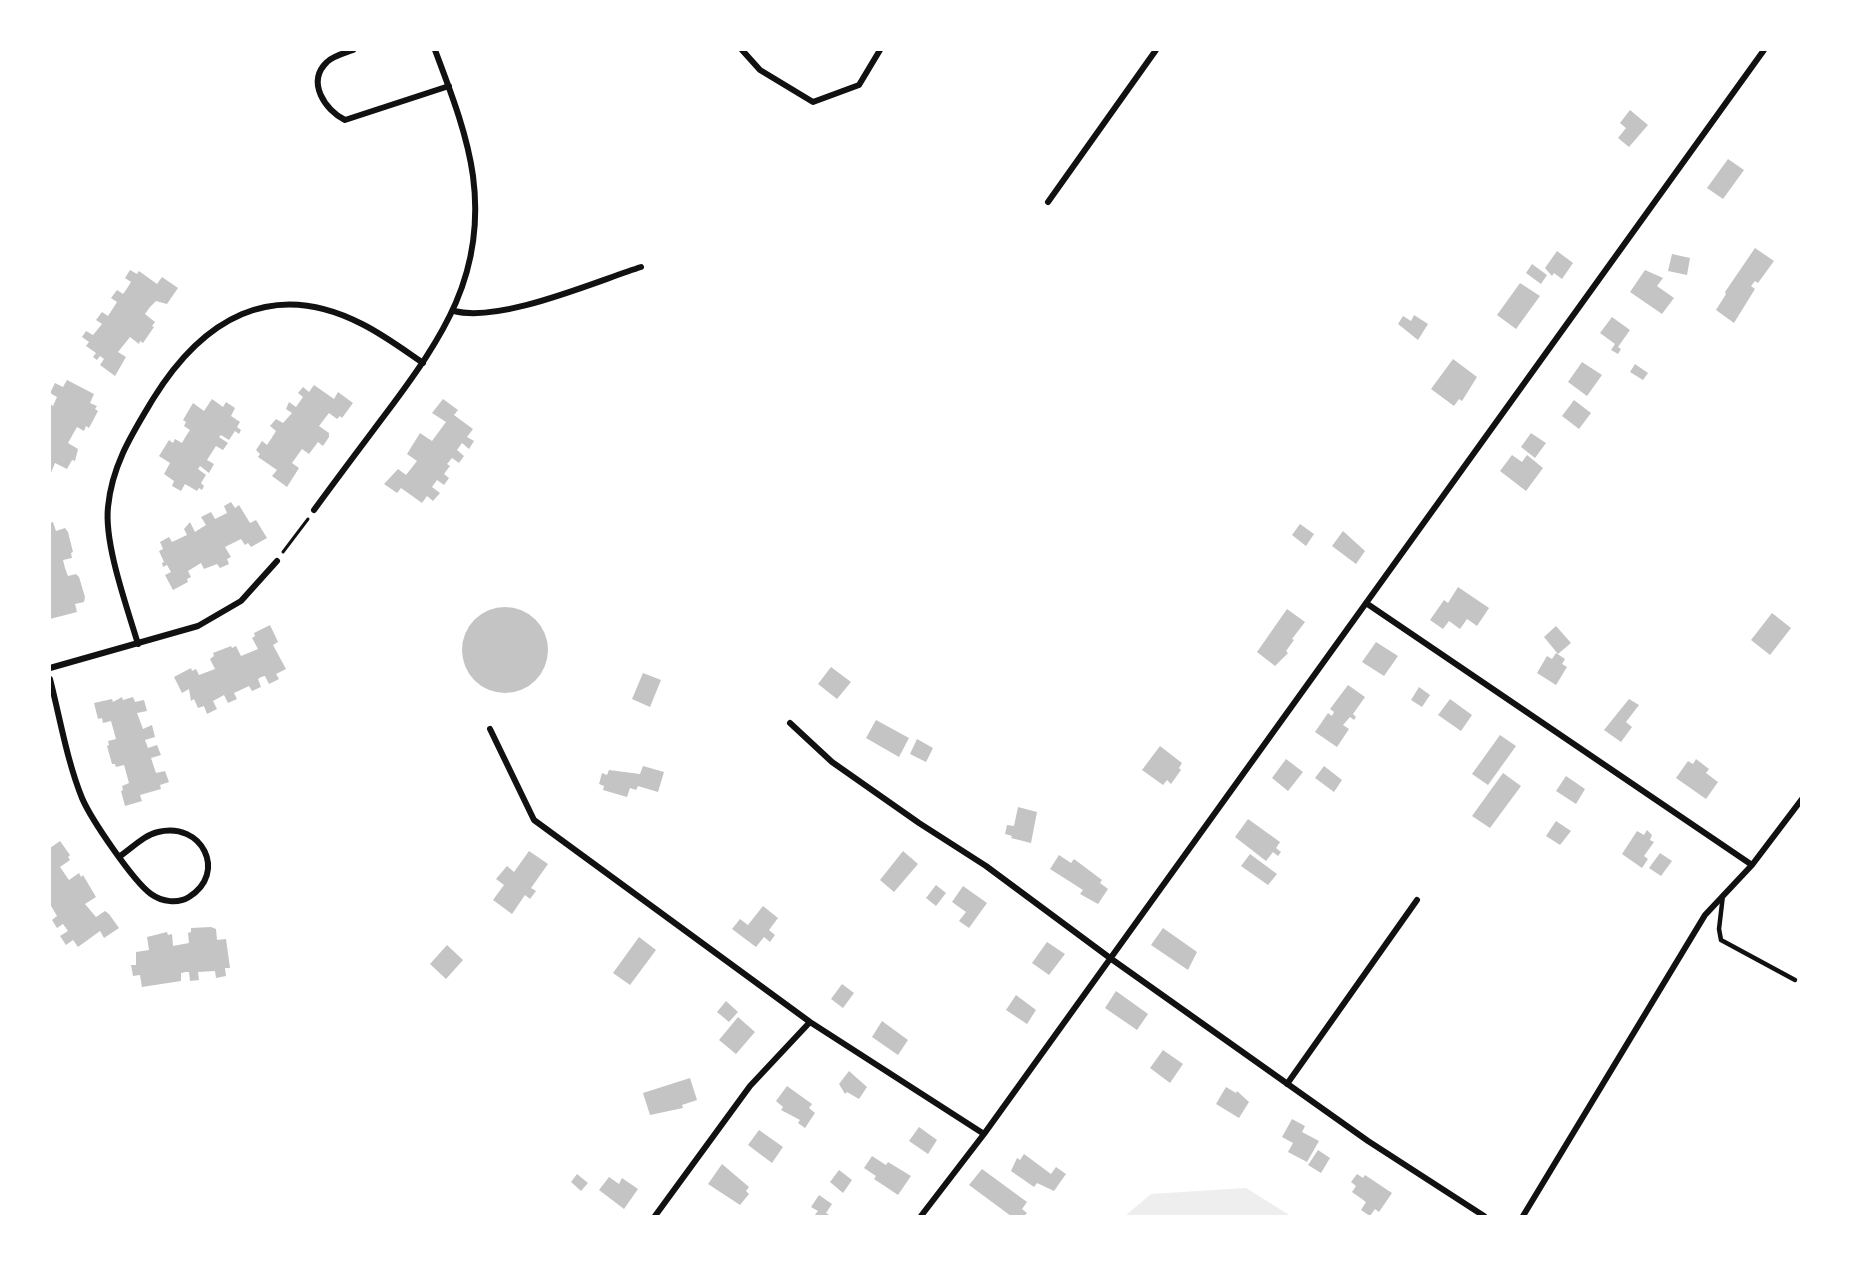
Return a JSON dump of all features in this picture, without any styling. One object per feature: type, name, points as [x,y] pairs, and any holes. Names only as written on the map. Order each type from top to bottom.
[{"type":"street","points":[[353,50],[328,60],[320,71],[318,84],[322,101],[334,114],[345,120],[448,86]]},
{"type":"street","points":[[314,510],[423,363],[454,311],[468,273],[475,218],[473,176],[464,133],[435,50]]},
{"type":"street","points":[[742,50],[760,70],[813,102],[859,85],[880,50]]},
{"type":"street","points":[[1048,202],[1156,50]]},
{"type":"street","points":[[921,1216],[984,1134],[1764,50]]},
{"type":"street","points":[[454,311],[472,314],[499,312],[641,267]]},
{"type":"street","points":[[138,644],[109,532],[108,509],[112,477],[121,452],[171,370],[185,354],[217,327],[233,318],[254,310],[296,306],[326,310],[363,324],[423,363]]},
{"type":"street","points":[[50,668],[198,626],[241,601],[277,561]]},
{"type":"street","points":[[1366,603],[1752,865]]},
{"type":"street","points":[[50,679],[82,798],[96,824],[141,885],[163,900],[186,899],[197,892],[209,868],[207,855],[201,844],[193,836],[181,831],[156,832],[120,856]]},
{"type":"street","points":[[790,723],[832,762],[919,824],[986,866],[1110,958],[1368,1141],[1485,1216]]},
{"type":"street","points":[[490,729],[534,820],[810,1022],[984,1134]]},
{"type":"street","points":[[1523,1216],[1705,915],[1723,893],[1752,865],[1802,799]]},
{"type":"street","points":[[1287,1084],[1417,900]]},
{"type":"street","points":[[654,1216],[750,1086],[810,1022]]},
{"type":"lane","points":[[1723,893],[1719,929],[1721,940],[1795,980]]},
{"type":"path","points":[[277,561],[314,510]]},
{"type":"shaded area","points":[[1246,1188],[1291,1216],[1125,1216],[1151,1194]]},
{"type":"building","points":[[1630,110],[1648,125],[1629,147],[1618,138],[1626,128],[1620,123]]},
{"type":"building","points":[[1728,159],[1744,170],[1723,199],[1707,188]]},
{"type":"building","points":[[1755,248],[1774,261],[1758,283],[1755,281],[1751,286],[1755,289],[1734,323],[1716,310],[1725,292]]},
{"type":"building","points":[[1557,251],[1573,263],[1562,279],[1554,273],[1552,276],[1545,268]]},
{"type":"building","points":[[1672,254],[1690,258],[1687,275],[1668,271]]},
{"type":"building","points":[[1532,264],[1547,275],[1541,284],[1526,273]]},
{"type":"building","points":[[130,270],[137,274],[139,271],[157,284],[162,277],[178,288],[167,304],[156,301],[150,307],[145,314],[155,322],[152,326],[154,327],[143,343],[140,341],[139,344],[130,337],[118,352],[126,357],[115,376],[100,365],[104,359],[100,356],[97,360],[93,357],[96,353],[86,346],[89,342],[82,337],[86,331],[93,335],[102,324],[96,320],[102,312],[108,316],[117,302],[111,298],[117,290],[123,294],[131,282],[125,278]]},
{"type":"building","points":[[1645,270],[1663,278],[1657,286],[1674,298],[1662,314],[1630,292]]},
{"type":"building","points":[[1520,283],[1540,296],[1516,329],[1497,315]]},
{"type":"building","points":[[1414,315],[1428,324],[1418,340],[1398,324],[1403,316],[1411,321]]},
{"type":"building","points":[[1612,317],[1630,330],[1618,347],[1621,349],[1618,354],[1611,350],[1615,344],[1600,333]]},
{"type":"building","points":[[1453,359],[1477,377],[1462,401],[1459,399],[1454,406],[1431,389]]},
{"type":"building","points":[[1582,362],[1602,375],[1587,396],[1568,382]]},
{"type":"building","points":[[1635,364],[1648,373],[1643,380],[1630,372]]},
{"type":"building","points":[[67,380],[94,394],[90,403],[97,406],[95,409],[98,411],[89,428],[86,426],[84,431],[77,427],[68,443],[78,449],[75,461],[72,460],[67,469],[55,463],[50,475],[50,404],[53,406],[57,397],[50,393],[55,383],[63,387]]},
{"type":"building","points":[[314,385],[334,399],[338,392],[353,403],[342,418],[340,416],[337,419],[329,413],[319,426],[329,433],[329,437],[323,446],[318,442],[309,454],[302,449],[292,463],[299,468],[287,487],[272,476],[277,470],[258,457],[260,454],[256,450],[262,441],[267,445],[271,439],[276,431],[270,426],[276,419],[283,423],[292,413],[286,409],[289,402],[296,407],[303,397],[298,393],[303,387],[309,392]]},
{"type":"building","points":[[212,399],[223,407],[226,402],[235,408],[231,416],[240,422],[237,427],[241,430],[239,434],[235,431],[229,440],[221,435],[219,437],[228,443],[223,450],[216,446],[207,460],[214,464],[209,473],[200,466],[198,469],[206,475],[201,483],[204,486],[202,490],[199,488],[197,491],[185,484],[181,491],[172,486],[174,481],[164,474],[170,463],[159,456],[169,440],[173,443],[175,439],[182,443],[190,430],[184,426],[186,422],[183,420],[193,403],[204,411]]},
{"type":"building","points":[[443,399],[458,410],[454,415],[473,429],[467,437],[474,441],[469,449],[462,443],[457,450],[464,456],[459,463],[452,458],[447,464],[450,466],[444,474],[449,478],[444,485],[437,480],[432,487],[440,493],[433,501],[427,496],[422,503],[401,488],[397,493],[384,484],[398,469],[406,475],[417,461],[407,454],[420,433],[432,441],[446,422],[432,413]]},
{"type":"building","points":[[1574,400],[1591,413],[1579,429],[1562,416]]},
{"type":"building","points":[[1531,433],[1546,443],[1535,458],[1521,447]]},
{"type":"building","points":[[1512,455],[1522,462],[1527,455],[1543,468],[1526,491],[1500,471]]},
{"type":"building","points":[[231,502],[235,508],[239,505],[250,523],[256,520],[267,538],[251,547],[248,543],[245,545],[241,539],[225,547],[231,557],[227,559],[229,564],[220,568],[217,564],[204,569],[201,563],[188,571],[191,577],[187,579],[188,582],[173,590],[165,575],[171,572],[167,565],[163,567],[164,562],[159,551],[163,549],[160,542],[169,537],[172,542],[187,535],[184,529],[190,522],[195,532],[206,525],[201,517],[211,512],[215,519],[227,513],[224,506]]},
{"type":"building","points":[[53,522],[56,531],[65,528],[68,532],[73,552],[71,553],[72,558],[63,560],[65,568],[68,576],[76,574],[79,577],[85,597],[84,602],[75,604],[77,612],[50,619],[50,523]]},
{"type":"building","points":[[1300,524],[1314,534],[1306,546],[1292,535]]},
{"type":"building","points":[[1343,531],[1365,551],[1356,564],[1332,546]]},
{"type":"building","points":[[1458,587],[1489,608],[1477,626],[1467,619],[1460,629],[1449,621],[1443,629],[1430,620],[1444,600],[1448,603]]},
{"type":"building","points":[[505,607],[529,614],[541,626],[548,650],[541,674],[529,686],[505,693],[481,686],[469,674],[462,650],[469,626],[481,614]]},
{"type":"building","points":[[1287,609],[1305,622],[1292,639],[1294,640],[1286,651],[1288,653],[1275,666],[1257,652]]},
{"type":"building","points":[[1772,613],[1791,628],[1770,655],[1751,640]]},
{"type":"building","points":[[270,625],[278,642],[273,645],[286,669],[276,674],[279,679],[269,684],[265,676],[261,677],[258,679],[261,687],[252,691],[249,686],[234,693],[237,699],[228,703],[224,695],[213,701],[217,709],[207,714],[204,706],[198,708],[194,699],[191,701],[189,689],[182,693],[174,677],[191,668],[192,671],[196,669],[199,675],[215,669],[210,659],[214,656],[213,653],[231,646],[232,648],[236,646],[241,656],[258,649],[252,638],[255,636],[254,633]]},
{"type":"building","points":[[1556,626],[1571,643],[1558,654],[1544,637]]},
{"type":"building","points":[[1376,642],[1398,656],[1384,676],[1362,662]]},
{"type":"building","points":[[1556,653],[1565,659],[1562,664],[1567,667],[1556,685],[1537,673],[1547,656],[1552,659]]},
{"type":"building","points":[[831,667],[851,682],[837,699],[818,684]]},
{"type":"building","points":[[643,673],[661,680],[650,707],[632,699]]},
{"type":"building","points":[[1348,685],[1365,697],[1353,714],[1356,717],[1354,720],[1350,717],[1343,725],[1349,729],[1337,747],[1315,732],[1328,713],[1332,716],[1334,712],[1330,709]]},
{"type":"building","points":[[1419,687],[1430,695],[1422,707],[1411,700]]},
{"type":"building","points":[[122,697],[123,700],[133,697],[135,702],[144,700],[147,711],[137,713],[143,729],[152,725],[155,737],[145,740],[148,748],[157,745],[161,755],[151,758],[156,773],[165,771],[169,782],[160,785],[161,789],[140,795],[142,801],[125,806],[121,791],[122,786],[129,783],[124,765],[116,767],[112,764],[107,746],[108,741],[116,739],[111,721],[103,723],[102,718],[98,719],[94,703],[112,699],[113,702]]},
{"type":"building","points":[[1450,699],[1472,715],[1461,731],[1438,715]]},
{"type":"building","points":[[1629,699],[1639,705],[1626,722],[1632,727],[1621,742],[1604,730]]},
{"type":"building","points":[[876,720],[909,738],[899,757],[866,738]]},
{"type":"building","points":[[1500,735],[1516,746],[1488,785],[1472,774]]},
{"type":"building","points":[[917,739],[933,748],[926,762],[910,754]]},
{"type":"building","points":[[1160,746],[1182,763],[1179,768],[1181,770],[1171,784],[1167,780],[1163,785],[1142,770]]},
{"type":"building","points":[[1286,759],[1303,772],[1288,791],[1272,778]]},
{"type":"building","points":[[1696,759],[1709,769],[1706,773],[1718,782],[1706,799],[1676,778],[1688,761],[1693,764]]},
{"type":"building","points":[[643,766],[664,772],[658,792],[638,786],[636,790],[630,788],[627,797],[603,790],[604,786],[599,784],[602,773],[607,775],[609,770],[640,774]]},
{"type":"building","points":[[1324,766],[1342,780],[1334,792],[1315,778]]},
{"type":"building","points":[[1503,773],[1521,786],[1490,828],[1472,816]]},
{"type":"building","points":[[1566,776],[1585,789],[1576,804],[1556,791]]},
{"type":"building","points":[[1018,807],[1037,812],[1031,843],[1011,838],[1012,836],[1005,834],[1007,825],[1014,826]]},
{"type":"building","points":[[1248,819],[1280,842],[1276,848],[1281,852],[1278,856],[1273,852],[1266,861],[1235,837]]},
{"type":"building","points":[[1556,821],[1571,831],[1560,845],[1546,836]]},
{"type":"building","points":[[1647,830],[1652,835],[1650,840],[1654,842],[1644,856],[1648,859],[1642,868],[1622,854],[1637,831],[1644,835]]},
{"type":"building","points":[[60,841],[70,855],[68,857],[70,860],[60,867],[69,880],[79,873],[81,877],[83,875],[96,897],[85,904],[96,917],[105,911],[119,928],[104,938],[100,931],[78,947],[73,940],[66,945],[60,936],[68,931],[63,924],[57,928],[52,920],[57,916],[50,904],[50,848]]},
{"type":"building","points":[[529,851],[548,864],[531,888],[536,891],[530,899],[525,895],[512,914],[493,900],[504,885],[496,879],[507,866],[514,872]]},
{"type":"building","points":[[903,851],[918,864],[894,892],[880,880]]},
{"type":"building","points":[[1660,853],[1672,861],[1661,876],[1649,868]]},
{"type":"building","points":[[1250,854],[1277,874],[1268,885],[1241,866]]},
{"type":"building","points":[[1059,855],[1071,863],[1074,859],[1102,880],[1100,883],[1108,889],[1098,904],[1080,894],[1083,890],[1050,869]]},
{"type":"building","points":[[936,885],[946,893],[936,906],[926,898]]},
{"type":"building","points":[[963,886],[987,903],[969,928],[959,921],[966,912],[952,902]]},
{"type":"building","points":[[763,906],[778,918],[769,930],[775,935],[770,942],[764,937],[756,947],[732,929],[740,919],[748,925]]},
{"type":"building","points":[[191,928],[216,929],[217,940],[226,939],[230,968],[225,968],[226,976],[216,978],[215,971],[198,972],[199,980],[190,981],[189,972],[186,972],[181,973],[181,981],[142,987],[140,975],[133,976],[131,965],[136,965],[136,952],[149,950],[147,937],[167,932],[168,935],[172,934],[173,946],[189,943],[188,933],[191,932]]},
{"type":"building","points":[[1163,928],[1197,952],[1188,970],[1151,945]]},
{"type":"building","points":[[639,937],[656,950],[630,985],[613,973]]},
{"type":"building","points":[[1047,942],[1065,954],[1049,975],[1032,963]]},
{"type":"building","points":[[447,945],[463,960],[446,979],[430,964]]},
{"type":"building","points":[[842,984],[854,993],[843,1008],[831,999]]},
{"type":"building","points":[[1116,991],[1148,1014],[1137,1030],[1105,1008]]},
{"type":"building","points":[[1016,995],[1036,1010],[1027,1024],[1006,1010]]},
{"type":"building","points":[[726,1001],[738,1012],[729,1022],[717,1012]]},
{"type":"building","points":[[738,1017],[755,1032],[736,1054],[719,1040]]},
{"type":"building","points":[[882,1021],[908,1040],[898,1055],[872,1037]]},
{"type":"building","points":[[1163,1050],[1183,1064],[1170,1083],[1150,1068]]},
{"type":"building","points":[[849,1071],[867,1087],[859,1099],[847,1092],[845,1094],[839,1084]]},
{"type":"building","points":[[690,1078],[697,1100],[682,1105],[683,1108],[650,1115],[643,1093]]},
{"type":"building","points":[[787,1086],[812,1104],[809,1108],[815,1113],[805,1128],[798,1123],[800,1120],[781,1110],[783,1107],[776,1101]]},
{"type":"building","points":[[1226,1087],[1236,1093],[1237,1091],[1249,1102],[1239,1118],[1216,1104]]},
{"type":"building","points":[[1292,1119],[1305,1126],[1302,1132],[1319,1141],[1307,1162],[1288,1152],[1293,1143],[1282,1137]]},
{"type":"building","points":[[919,1127],[937,1140],[928,1154],[909,1141]]},
{"type":"building","points":[[759,1130],[783,1147],[772,1163],[748,1145]]},
{"type":"building","points":[[1318,1150],[1330,1158],[1321,1173],[1308,1165]]},
{"type":"building","points":[[1024,1154],[1051,1174],[1056,1167],[1066,1174],[1054,1191],[1037,1183],[1034,1187],[1011,1171],[1017,1158],[1020,1160]]},
{"type":"building","points":[[872,1156],[886,1165],[888,1162],[911,1176],[898,1195],[874,1179],[876,1176],[864,1168]]},
{"type":"building","points":[[722,1164],[749,1187],[746,1191],[749,1194],[740,1205],[708,1184]]},
{"type":"building","points":[[982,1169],[1027,1202],[1022,1209],[1027,1213],[1024,1216],[1011,1216],[969,1185]]},
{"type":"building","points":[[839,1170],[852,1180],[843,1193],[830,1182]]},
{"type":"building","points":[[577,1174],[588,1183],[581,1191],[571,1182]]},
{"type":"building","points":[[1357,1174],[1363,1178],[1365,1175],[1392,1193],[1379,1212],[1375,1209],[1370,1216],[1361,1210],[1366,1202],[1352,1192],[1356,1186],[1351,1182]]},
{"type":"building","points":[[609,1177],[619,1184],[622,1178],[638,1189],[624,1209],[599,1190]]},
{"type":"building","points":[[819,1195],[832,1204],[826,1213],[831,1216],[814,1216],[818,1211],[811,1207]]}]
